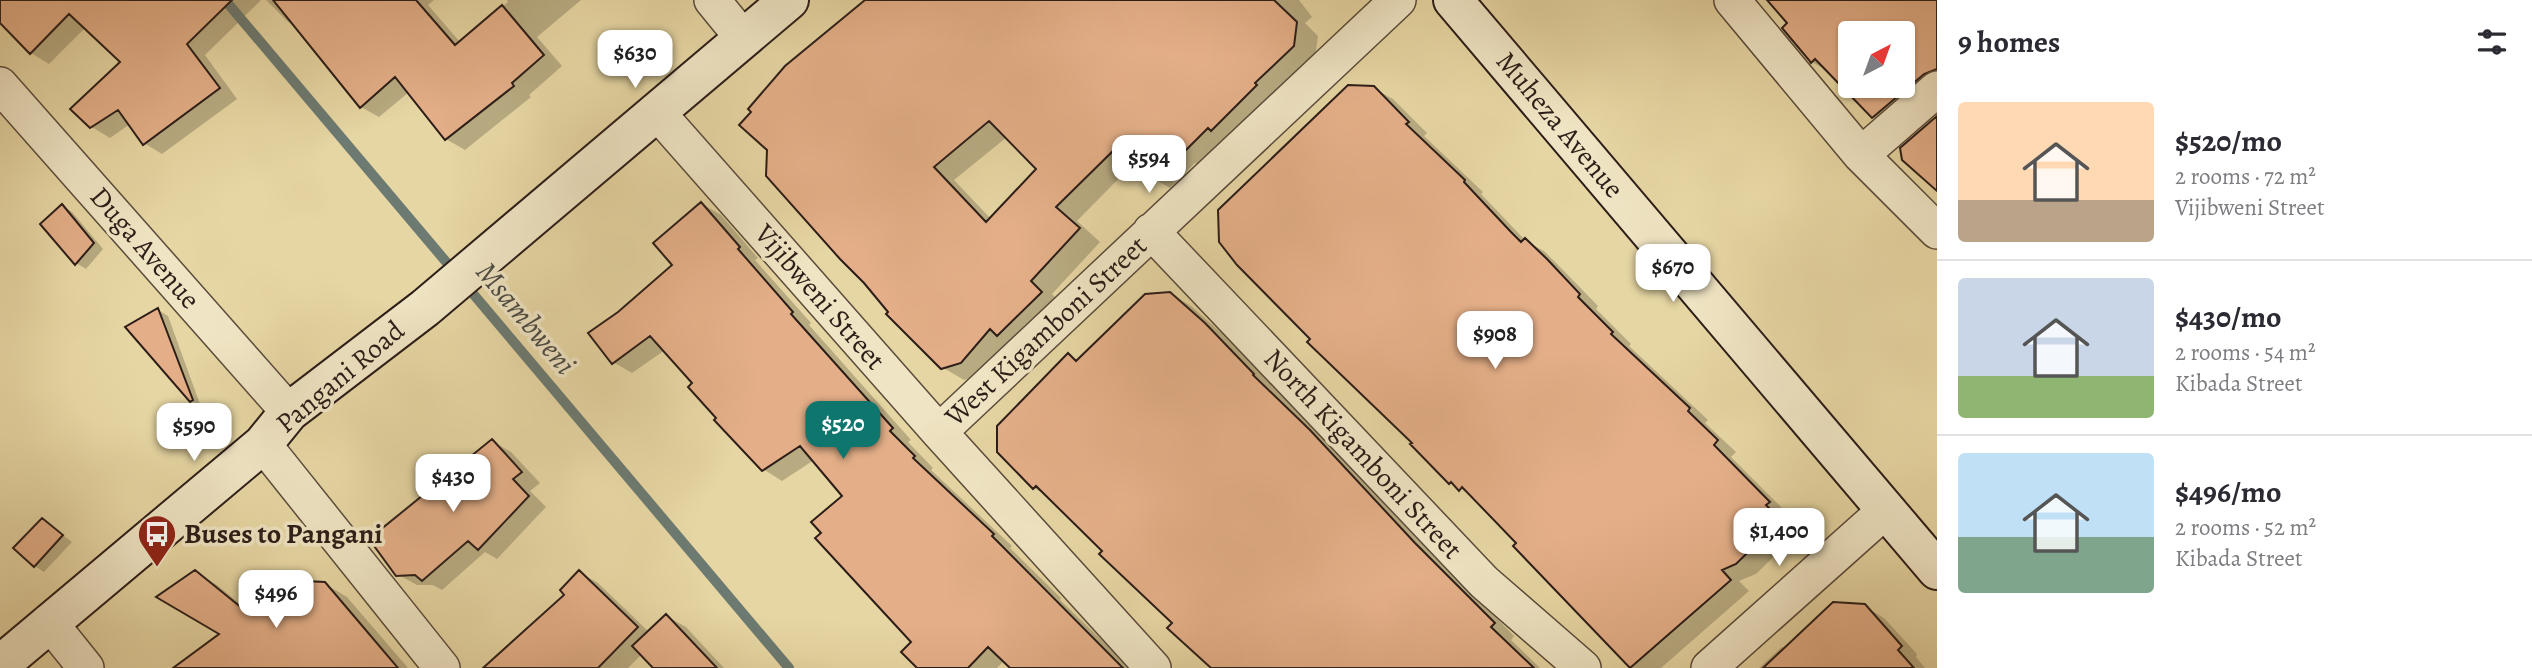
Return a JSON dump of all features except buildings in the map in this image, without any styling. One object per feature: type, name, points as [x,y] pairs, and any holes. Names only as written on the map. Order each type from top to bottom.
[{"type":"main road","name":"Pangani Road","points":[[0,665],[262,444],[289,412],[425,308],[789,0]]},
{"type":"main road","name":"Muheza Avenue","points":[[1453,0],[1937,570]]},
{"type":"street","points":[[712,0],[743,38]]},
{"type":"street","name":"West Kigamboni Street","points":[[939,432],[1398,0]]},
{"type":"street","points":[[1732,0],[1861,155],[1937,231]]},
{"type":"street","name":"Duga Avenue","points":[[0,85],[289,412]]},
{"type":"street","points":[[1861,155],[1937,89]]},
{"type":"street","name":"Vijibweni Street","points":[[656,111],[939,432],[1153,668]]},
{"type":"street","name":"North Kigamboni Street","points":[[1151,231],[1484,582],[1583,668]]},
{"type":"street","points":[[262,444],[442,668]]},
{"type":"street","points":[[1709,668],[1886,510]]},
{"type":"street","points":[[49,622],[86,668]]},
{"type":"waterway","name":"Msambweni","points":[[225,0],[789,668]]},
{"type":"place","name":"Buses to Pangani","points":[[157,568]]}]
